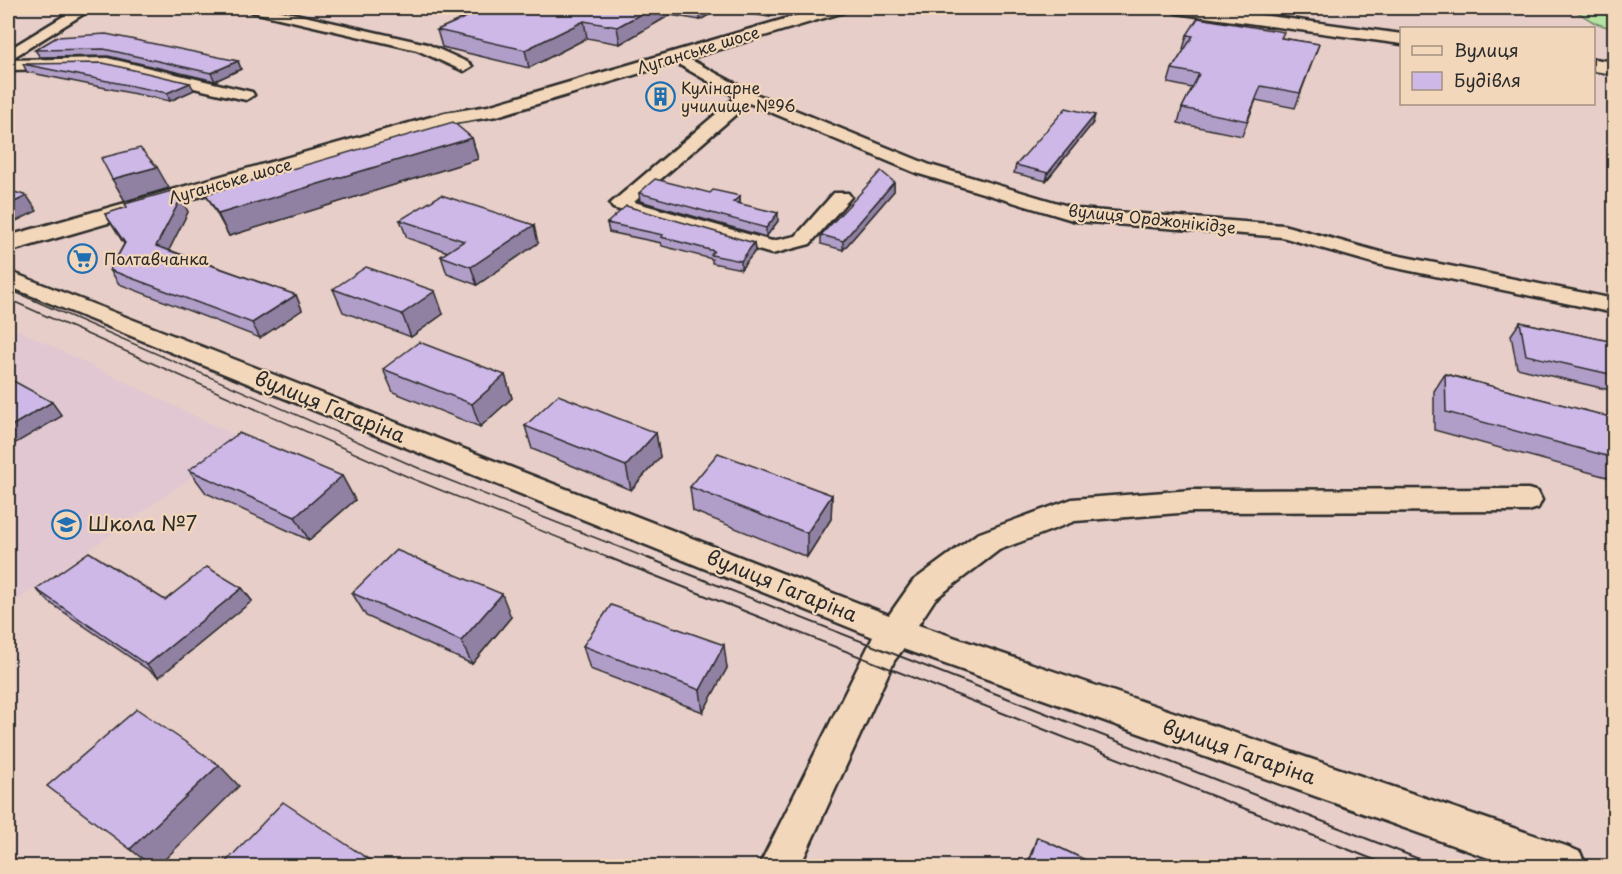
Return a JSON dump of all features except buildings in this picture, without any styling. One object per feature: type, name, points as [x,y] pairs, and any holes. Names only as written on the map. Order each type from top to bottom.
[{"type":"main road","name":"Луганське шосе","points":[[8,244],[452,117],[490,112],[838,8]]},
{"type":"main road","points":[[1176,8],[1400,39]]},
{"type":"main road","name":"Луганське шосе","points":[[452,117],[480,102],[773,9]]},
{"type":"main road","points":[[1595,66],[1614,68]]},
{"type":"street","points":[[8,56],[86,8]]},
{"type":"street","points":[[253,8],[422,47],[464,66]]},
{"type":"street","points":[[749,8],[773,9]]},
{"type":"street","name":"вулиця Орджонікідзе","points":[[676,57],[747,96],[923,169],[1076,215],[1283,231],[1377,258],[1614,306]]},
{"type":"street","points":[[8,65],[107,63],[246,95]]},
{"type":"street","points":[[747,96],[620,204],[772,248],[803,240],[841,197]]},
{"type":"street","name":"вулиця Гагаріна","points":[[8,278],[896,632],[1566,867]]},
{"type":"street","points":[[779,867],[882,652],[924,590],[987,542],[1072,510],[1192,501],[1528,500]]},
{"type":"shaded area","name":"Школа №7","points":[[8,325],[244,440],[8,607]]},
{"type":"green space","points":[[1571,8],[1614,8],[1614,29],[1595,23]]},
{"type":"tram line","points":[[8,289],[423,470],[652,560]]},
{"type":"tram line","points":[[8,299],[413,479],[614,560]]},
{"type":"tram line","points":[[610,558],[1390,866]]},
{"type":"tram line","points":[[648,558],[1437,866]]},
{"type":"place","name":"Кулінарне училище №96","points":[[660,97]]},
{"type":"place","name":"Полтавчанка","points":[[83,259]]},
{"type":"place","name":"Школа №7","points":[[67,524]]}]
